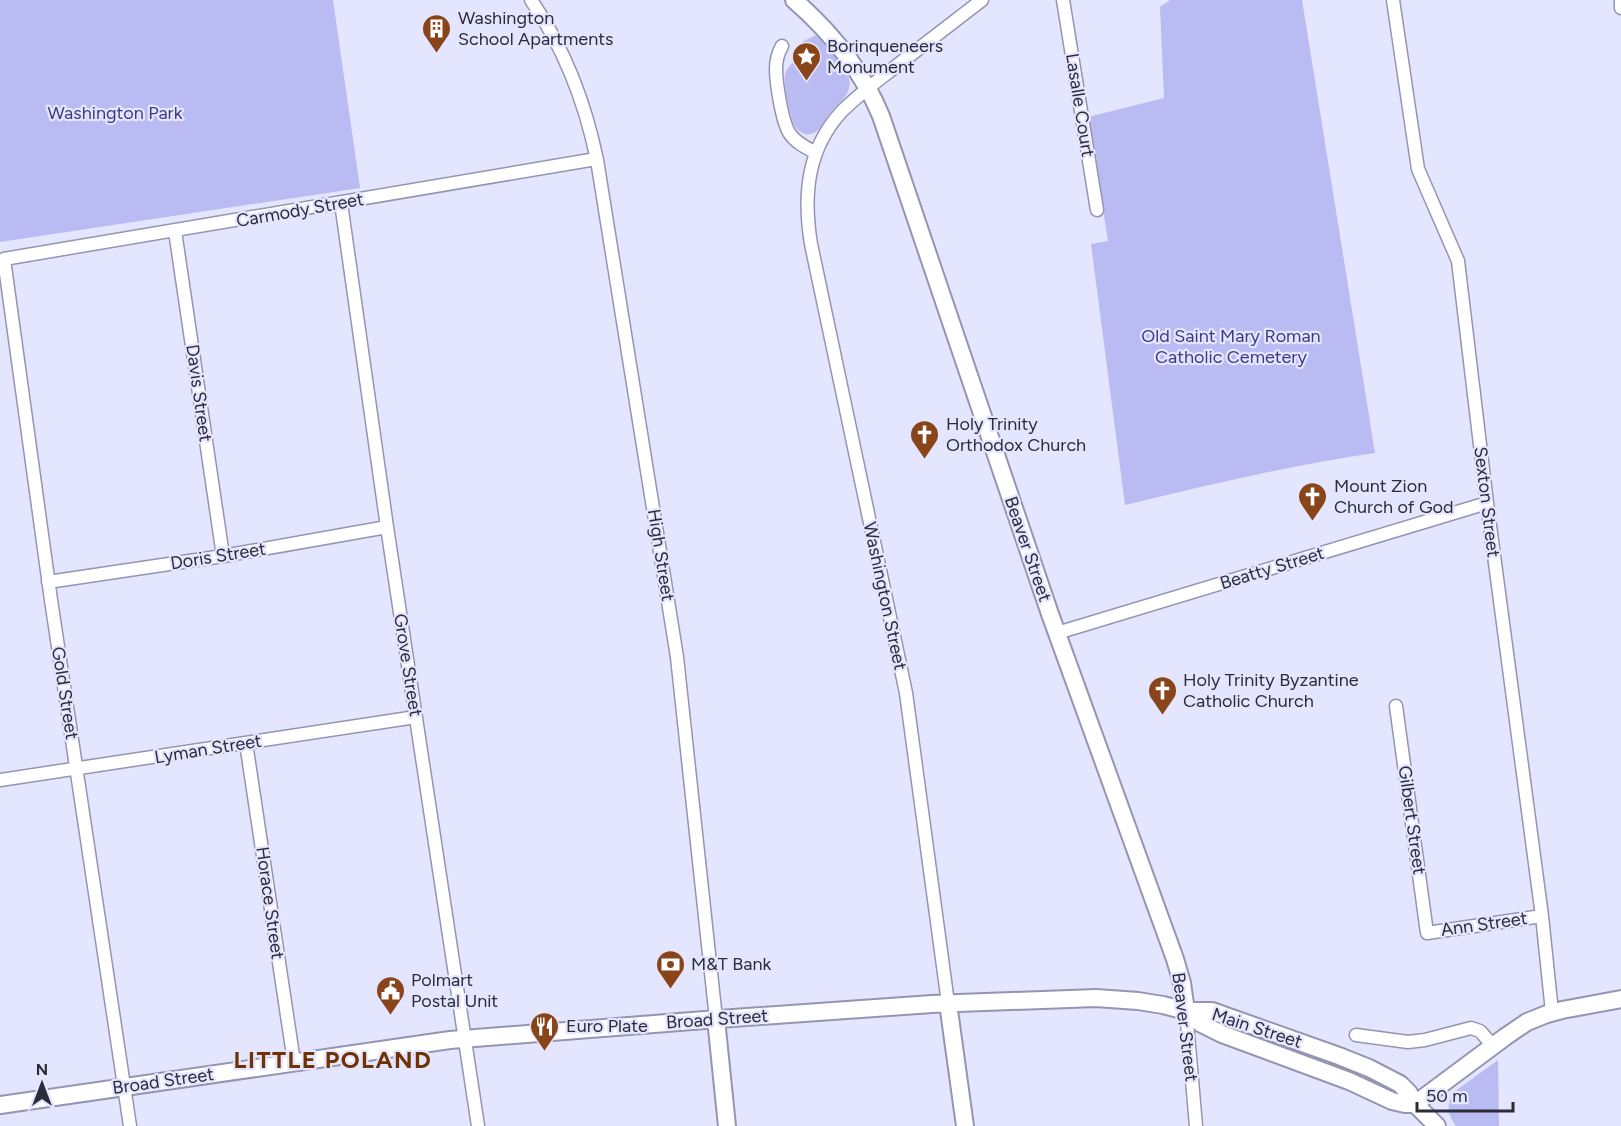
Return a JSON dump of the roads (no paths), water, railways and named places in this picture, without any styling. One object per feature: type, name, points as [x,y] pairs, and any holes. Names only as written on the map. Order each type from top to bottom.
[{"type":"main road","name":"Beaver Street","points":[[795,0],[816,19],[853,63],[868,88],[888,133],[1057,633],[1175,959],[1182,983],[1186,1011]]},
{"type":"main road","name":"Broad Street","points":[[0,1105],[464,1039],[716,1019],[948,1003],[1086,998],[1154,1003],[1186,1011]]},
{"type":"main road","points":[[1415,1104],[1527,1022],[1552,1012],[1621,999]]},
{"type":"main road","name":"Washington Street","points":[[948,1003],[965,1126]]},
{"type":"main road","name":"Main Street","points":[[1186,1011],[1203,1010],[1221,1014],[1356,1063],[1400,1084],[1407,1090],[1415,1104],[1437,1126]]},
{"type":"main road","name":"High Street","points":[[716,1019],[727,1126]]},
{"type":"street","name":"High Street","points":[[531,0],[553,35],[573,76],[587,116],[596,159],[677,657],[716,1019]]},
{"type":"street","name":"Washington Street","points":[[948,1003],[906,693],[809,235],[807,191],[809,174],[816,153],[837,117],[868,88],[982,0]]},
{"type":"street","name":"Lasalle Court","points":[[1063,0],[1097,210]]},
{"type":"street","name":"Sexton Street","points":[[1393,0],[1418,169],[1458,261],[1487,503],[1542,916],[1552,1012]]},
{"type":"street","points":[[1621,0],[1621,8]]},
{"type":"street","points":[[782,46],[776,74],[786,125],[795,140],[816,153]]},
{"type":"street","name":"Carmody Street","points":[[4,260],[596,159]]},
{"type":"street","name":"Grove Street","points":[[341,203],[387,527],[478,1126]]},
{"type":"street","name":"Davis Street","points":[[175,231],[223,556]]},
{"type":"street","name":"Gold Street","points":[[4,260],[48,582],[130,1126]]},
{"type":"street","name":"Beatty Street","points":[[1057,633],[1487,503]]},
{"type":"street","name":"Doris Street","points":[[48,582],[223,556],[387,527]]},
{"type":"street","name":"Gilbert Street","points":[[1396,706],[1427,933]]},
{"type":"street","name":"Lyman Street","points":[[0,780],[416,717]]},
{"type":"street","name":"Horace Street","points":[[246,743],[294,1062]]},
{"type":"street","name":"Ann Street","points":[[1427,933],[1542,916]]},
{"type":"street","name":"Beaver Street","points":[[1186,1011],[1196,1126]]},
{"type":"street","points":[[1356,1035],[1412,1042],[1473,1028],[1480,1031],[1493,1046]]},
{"type":"place","name":"Washington School Apartments","points":[[437,54]]},
{"type":"place","name":"Borinqueneers Monument","points":[[806,82]]},
{"type":"place","name":"Holy Trinity Orthodox Church","points":[[925,460]]},
{"type":"place","name":"Mount Zion Church of God","points":[[1313,522]]},
{"type":"place","name":"Holy Trinity Byzantine Catholic Church","points":[[1162,716]]},
{"type":"place","name":"M&T Bank","points":[[670,990]]},
{"type":"place","name":"Polmart Postal Unit","points":[[390,1016]]},
{"type":"place","name":"Euro Plate","points":[[545,1052]]},
{"type":"district","name":"LITTLE POLAND","points":[[333,1060]]},
{"type":"park label","name":"Washington Park","points":[[115,113]]},
{"type":"park label","name":"Old Saint Mary Roman Catholic Cemetery","points":[[1231,346]]}]
